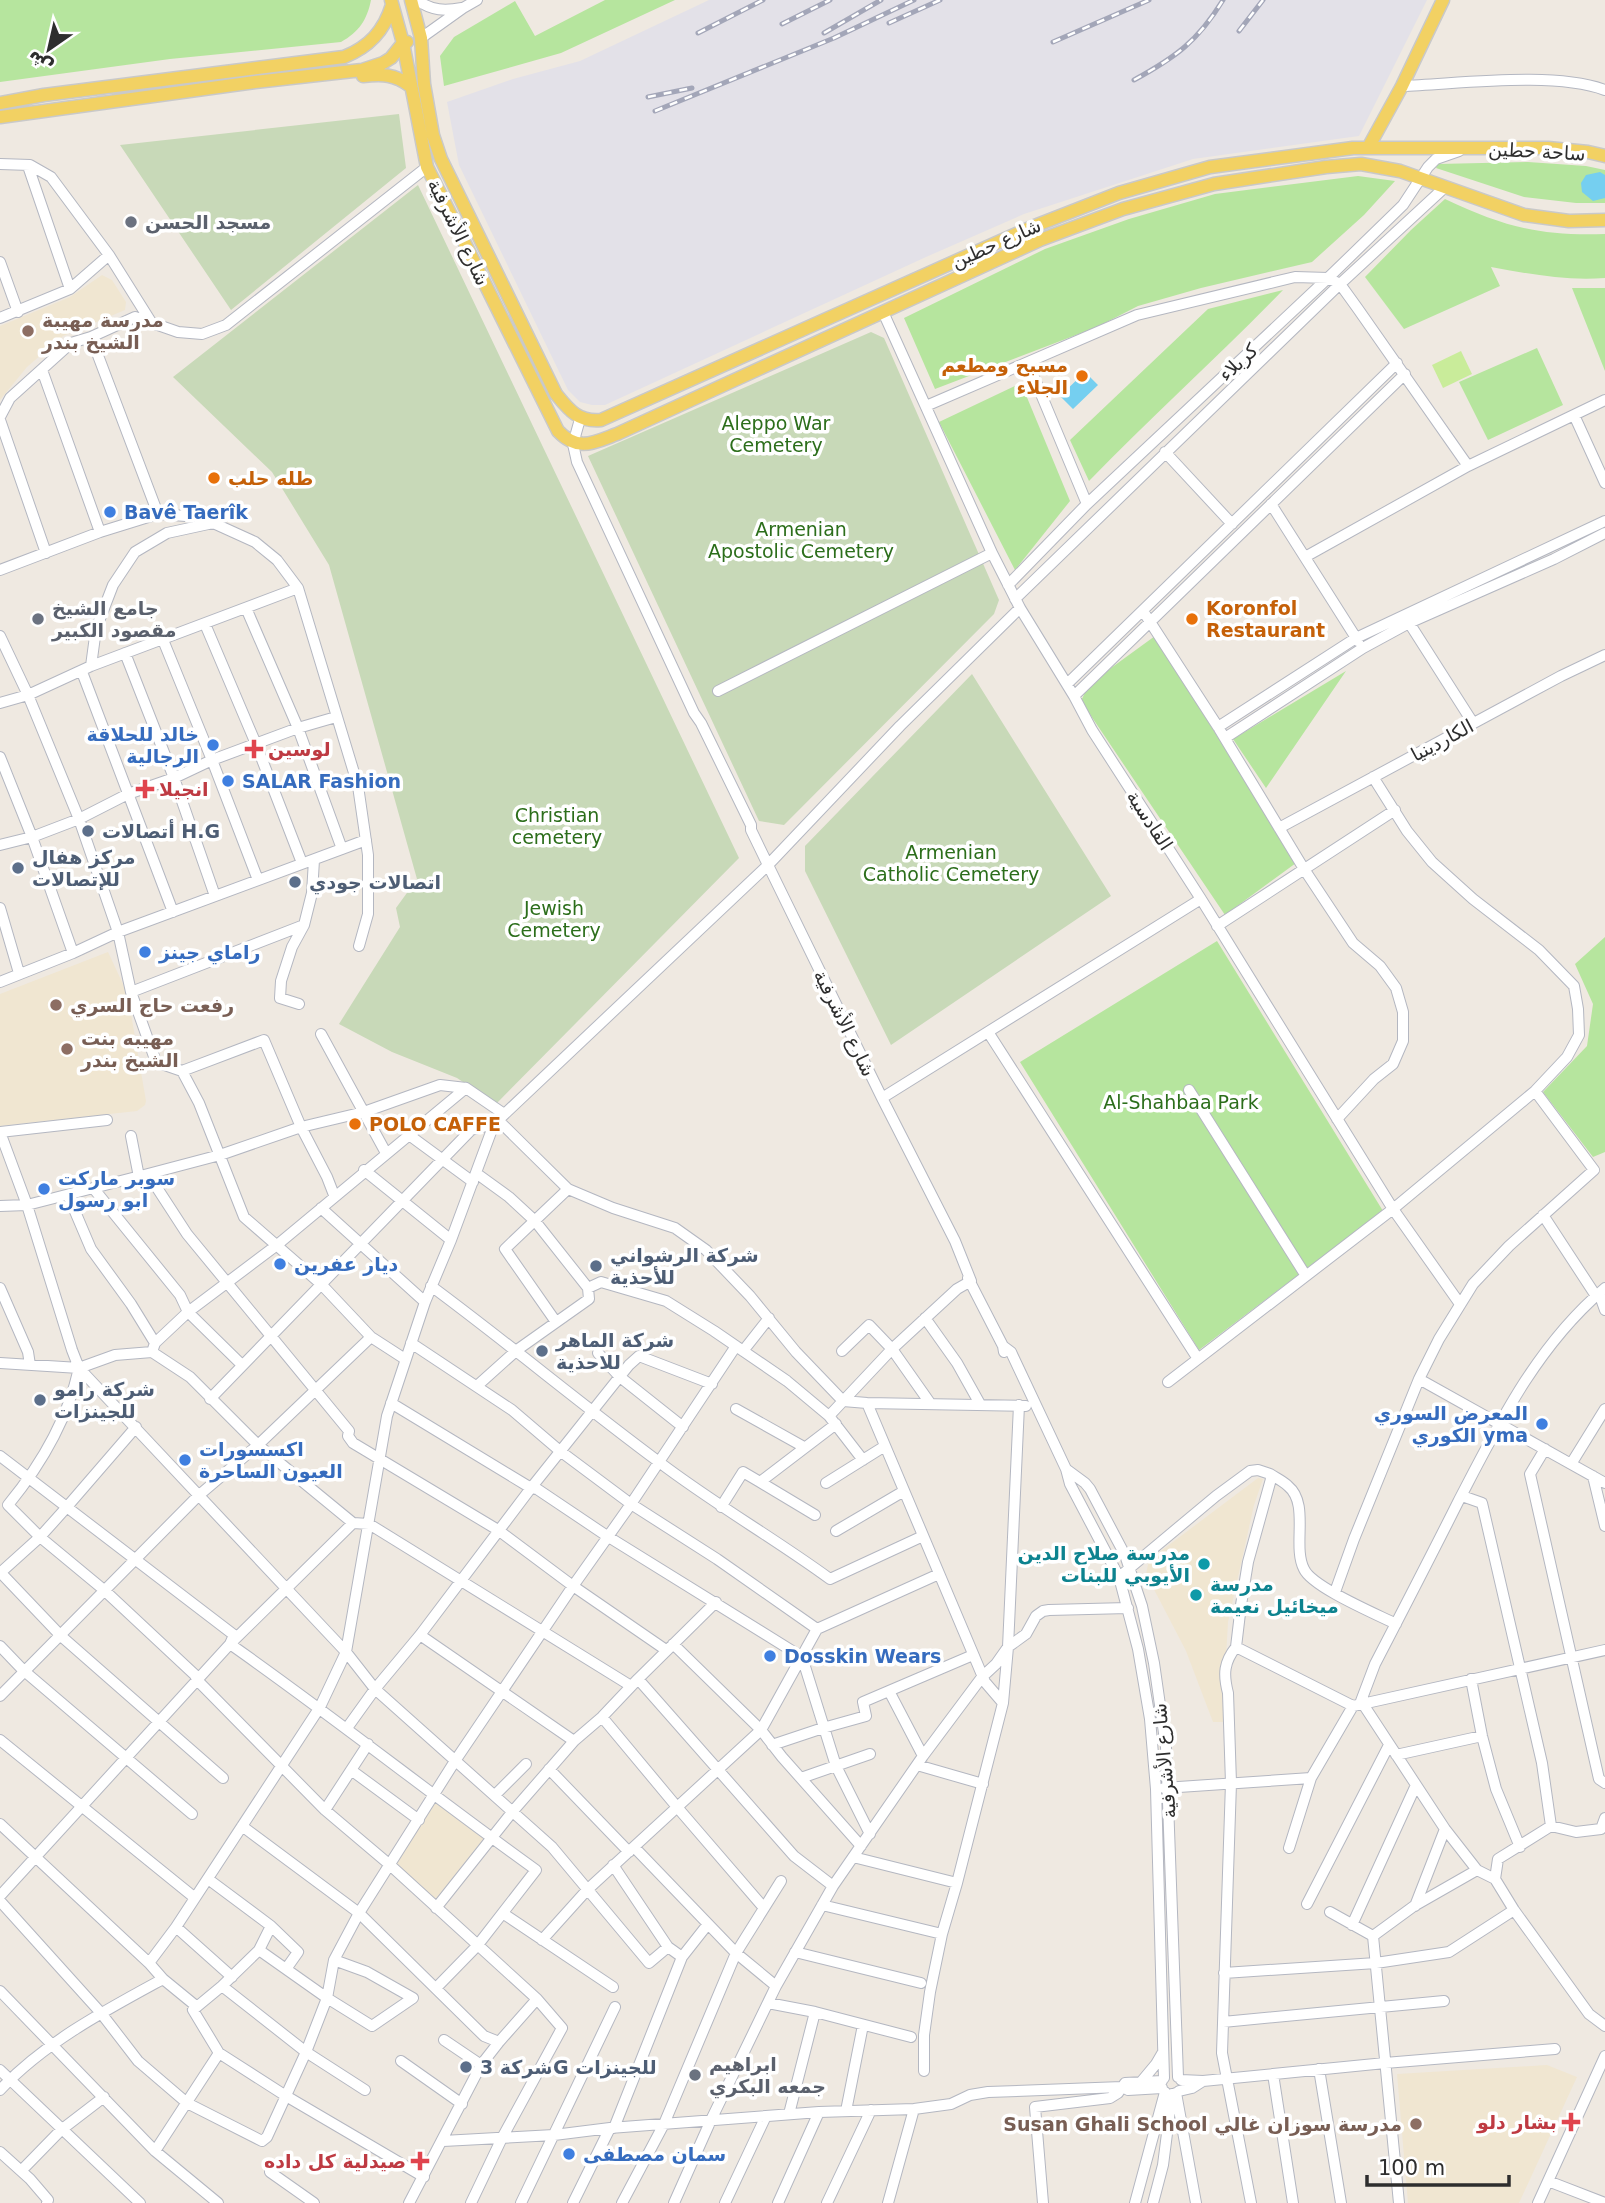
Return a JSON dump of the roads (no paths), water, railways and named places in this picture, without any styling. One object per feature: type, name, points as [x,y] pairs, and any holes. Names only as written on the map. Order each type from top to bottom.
[{"type":"main road","name":"شارع الأشرفية","points":[[411,0],[421,38],[424,84],[433,135],[442,159],[556,394],[580,419]]},
{"type":"main road","points":[[1368,148],[1402,86],[1443,0]]},
{"type":"main road","name":"شارع الأشرفية","points":[[392,2],[403,43],[427,167],[558,431],[573,444]]},
{"type":"main road","points":[[0,103],[344,57],[366,46],[375,37],[389,16],[392,2]]},
{"type":"main road","points":[[0,117],[374,67],[391,58],[403,43],[421,38]]},
{"type":"main road","points":[[314,75],[338,78],[384,74],[410,86]]},
{"type":"main road","name":"شارع حطين","points":[[580,419],[601,420],[1032,227],[1119,193],[1210,167],[1328,150],[1469,148]]},
{"type":"main road","name":"ساحة حطين","points":[[1469,148],[1548,148],[1605,156]]},
{"type":"main road","name":"شارع حطين","points":[[573,444],[586,444],[617,434],[1040,240],[1123,209],[1214,184],[1361,164],[1400,171],[1444,188]]},
{"type":"main road","points":[[1444,188],[1524,215],[1569,220],[1605,220]]},
{"type":"street","points":[[417,0],[434,9],[463,8]]},
{"type":"street","points":[[421,38],[477,0]]},
{"type":"street","points":[[1402,86],[1526,81],[1587,84],[1605,90]]},
{"type":"street","name":"كربلاء","points":[[1008,585],[1087,504],[1403,205],[1420,178],[1437,159],[1469,148]]},
{"type":"street","points":[[0,164],[30,165],[51,177],[109,255],[151,322]]},
{"type":"street","points":[[28,166],[70,289]]},
{"type":"street","points":[[46,552],[0,418],[10,398],[71,343],[135,317],[178,332],[202,334],[226,325],[427,167]]},
{"type":"street","name":"كربلاء","points":[[499,1119],[768,865],[1165,452],[1444,188]]},
{"type":"street","points":[[0,318],[70,289],[109,255]]},
{"type":"street","points":[[0,262],[18,312]]},
{"type":"street","points":[[926,406],[1137,315],[1295,277],[1328,278],[1340,284],[1468,466]]},
{"type":"street","name":"القادسية","points":[[883,312],[992,553],[1018,603],[1092,730],[1201,899],[1393,1209],[1460,1304]]},
{"type":"street","points":[[91,337],[158,514]]},
{"type":"street","points":[[1028,363],[1087,504]]},
{"type":"street","points":[[1067,684],[1397,363]]},
{"type":"street","points":[[42,370],[100,533]]},
{"type":"street","points":[[1073,696],[1405,374]]},
{"type":"street","points":[[1305,557],[1468,466],[1605,400]]},
{"type":"street","points":[[1574,415],[1605,483]]},
{"type":"street","points":[[573,444],[580,419]]},
{"type":"street","name":"شارع الأشرفية","points":[[573,444],[577,462],[694,713],[696,726],[747,827],[751,830],[955,1241],[1004,1353],[1035,1407],[1066,1469],[1070,1484],[1119,1577],[1128,1608],[1150,1719],[1156,1789],[1163,2052],[1171,2086],[1135,2203]]},
{"type":"street","points":[[1165,452],[1232,524]]},
{"type":"street","points":[[1271,503],[1363,648]]},
{"type":"street","points":[[0,570],[158,514],[200,517],[255,542],[277,560],[298,588],[358,786],[368,855],[368,914],[359,946]]},
{"type":"street","points":[[1225,738],[1406,619],[1605,521]]},
{"type":"street","points":[[173,912],[128,794],[86,669],[96,629],[113,586],[135,552],[167,533],[213,523]]},
{"type":"street","points":[[1218,727],[1356,638],[1554,559],[1605,533]]},
{"type":"street","points":[[718,691],[992,553]]},
{"type":"street","points":[[0,703],[28,695],[125,653],[298,588]]},
{"type":"street","points":[[246,608],[298,728],[342,849]]},
{"type":"street","points":[[1143,611],[1353,943],[1380,966],[1396,988],[1404,1012],[1402,1041],[1393,1064],[1374,1079],[1337,1119]]},
{"type":"street","points":[[1406,619],[1473,723]]},
{"type":"street","points":[[205,624],[256,744],[302,863]]},
{"type":"street","points":[[163,640],[258,880]]},
{"type":"street","points":[[1,643],[28,695],[79,819],[118,932],[131,992],[156,1062],[181,1071],[264,1041],[334,1195]]},
{"type":"street","points":[[125,653],[174,778],[215,896]]},
{"type":"street","name":"الكاردينيا","points":[[1279,828],[1605,655]]},
{"type":"street","points":[[0,845],[32,837],[79,819],[128,794],[174,778],[212,760],[336,717]]},
{"type":"street","points":[[0,757],[73,953]]},
{"type":"street","points":[[1168,1382],[1393,1209],[1535,1091],[1567,1057],[1579,1035],[1574,986],[1539,950],[1473,899],[1432,862],[1407,831],[1373,777]]},
{"type":"street","points":[[1217,926],[1395,810]]},
{"type":"street","points":[[0,982],[118,932],[366,840]]},
{"type":"street","points":[[299,1003],[281,998],[281,981],[292,947],[304,925],[312,893],[314,860]]},
{"type":"street","points":[[882,1098],[1201,899]]},
{"type":"street","points":[[0,908],[19,974]]},
{"type":"street","points":[[131,992],[304,925]]},
{"type":"street","points":[[988,1032],[1198,1359]]},
{"type":"street","points":[[321,1034],[386,1153]]},
{"type":"street","points":[[181,1071],[199,1103],[244,1217],[321,1284],[371,1337],[405,1359]]},
{"type":"street","points":[[0,1206],[27,1205],[143,1176],[301,1127],[364,1112],[440,1085],[466,1088],[568,1189],[613,1208],[676,1228],[706,1250],[843,1401],[1035,1407]]},
{"type":"street","points":[[0,1363],[79,1368],[116,1355],[154,1348],[188,1312],[276,1245],[466,1088]]},
{"type":"street","points":[[1189,1090],[1306,1276]]},
{"type":"street","points":[[1335,1592],[1419,1379],[1460,1304],[1473,1284],[1509,1246],[1594,1170],[1535,1091]]},
{"type":"street","points":[[210,1399],[471,1130],[499,1119]]},
{"type":"street","points":[[149,1963],[176,1927],[320,1707],[346,1652],[387,1416],[425,1301],[499,1119]]},
{"type":"street","points":[[107,1120],[0,1132],[27,1205],[79,1368],[286,1587],[376,1689],[552,1847],[649,1963],[668,1947]]},
{"type":"street","points":[[409,1135],[442,1160],[509,1197],[535,1221],[588,1288],[589,1299],[517,1350],[478,1385]]},
{"type":"street","points":[[131,1136],[143,1176],[270,1337],[349,1431],[348,1436],[353,1443],[498,1530],[573,1586],[669,1647],[761,1730],[861,1846]]},
{"type":"street","points":[[364,1170],[451,1240]]},
{"type":"street","points":[[94,1189],[180,1295],[188,1312],[242,1365]]},
{"type":"street","points":[[556,1322],[505,1250],[568,1189]]},
{"type":"street","points":[[68,1195],[91,1249],[131,1304],[154,1348],[190,1377],[258,1445],[353,1523],[369,1524],[542,1632],[634,1682],[718,1769],[794,1856],[833,1886]]},
{"type":"street","points":[[321,1208],[425,1301]]},
{"type":"street","points":[[1543,1215],[1600,1292],[1605,1310]]},
{"type":"street","points":[[761,1482],[833,1420],[843,1401],[892,1349],[957,1289],[971,1281]]},
{"type":"street","points":[[588,1288],[601,1282],[666,1301],[787,1381],[833,1420],[863,1460]]},
{"type":"street","points":[[431,1286],[659,1462],[721,1507],[786,1546],[830,1579],[923,1536]]},
{"type":"street","points":[[0,1288],[28,1352],[30,1365]]},
{"type":"street","points":[[1289,1849],[1311,1778],[1361,1701],[1375,1664],[1499,1423],[1528,1374],[1577,1314],[1600,1292]]},
{"type":"street","points":[[353,1523],[286,1587],[197,1679],[83,1807],[35,1856],[0,1899],[101,2013],[138,2061],[187,2103],[262,2141],[267,2137],[306,2052],[327,1998],[334,1960],[359,1913],[456,1761],[607,1536],[712,1384],[740,1348],[769,1318]]},
{"type":"street","points":[[925,1318],[957,1363],[980,1404]]},
{"type":"street","points":[[842,1351],[869,1325],[892,1349],[930,1403]]},
{"type":"street","points":[[0,1696],[198,1496],[258,1445],[371,1337]]},
{"type":"street","points":[[411,1343],[478,1385],[631,1504],[717,1559],[817,1629]]},
{"type":"street","points":[[598,1353],[620,1377],[683,1427]]},
{"type":"street","points":[[348,1728],[498,1530],[629,1365],[639,1356],[712,1384]]},
{"type":"street","points":[[79,1368],[74,1391],[47,1448],[30,1478],[8,1505],[40,1537],[104,1590],[195,1675],[325,1810],[390,1865],[537,1999],[562,2028],[502,2138],[471,2203]]},
{"type":"street","points":[[1419,1379],[1605,1483]]},
{"type":"street","points":[[391,1403],[531,1488],[537,1489],[607,1536],[802,1657],[835,1766],[870,1834]]},
{"type":"street","points":[[867,1403],[982,1676],[987,1686],[1003,1703]]},
{"type":"street","points":[[924,2071],[930,1992],[942,1934],[1003,1703],[1020,1405]]},
{"type":"street","points":[[736,1409],[804,1447]]},
{"type":"street","points":[[1571,1464],[1605,1409]]},
{"type":"street","points":[[136,1427],[40,1537],[0,1573],[61,1636],[223,1777]]},
{"type":"street","points":[[826,1483],[885,1446]]},
{"type":"street","points":[[1545,1449],[1530,1474],[1599,1780],[1605,1783]]},
{"type":"street","points":[[0,1456],[234,1635],[230,1644]]},
{"type":"street","name":"شارع الأشرفية","points":[[1066,1469],[1090,1489],[1125,1555],[1142,1606],[1154,1663],[1166,1746],[1171,2086],[1164,2165],[1153,2203]]},
{"type":"street","points":[[1119,1577],[1216,1496],[1250,1471],[1258,1470],[1291,1487],[1300,1511],[1299,1555],[1304,1571],[1317,1584],[1396,1624]]},
{"type":"street","points":[[721,1507],[743,1472],[815,1515]]},
{"type":"street","points":[[1251,2203],[1222,2053],[1231,1783],[1228,1693],[1224,1679],[1227,1658],[1236,1647],[1248,1562],[1270,1485],[1270,1474]]},
{"type":"street","points":[[1593,1476],[1605,1526]]},
{"type":"street","points":[[836,1531],[904,1491]]},
{"type":"street","points":[[1462,1496],[1482,1503],[1542,1763],[1551,1826]]},
{"type":"street","points":[[542,1940],[613,1865],[761,1730],[817,1629],[939,1574]]},
{"type":"street","points":[[436,1908],[549,1769],[716,1602]]},
{"type":"street","points":[[674,2203],[776,1986],[833,1886],[982,1676],[996,1664],[1008,1647],[1026,1633],[1036,1616],[1043,1611],[1128,1608]]},
{"type":"street","points":[[420,1636],[575,1741]]},
{"type":"street","points":[[230,1644],[320,1707],[536,1870],[477,1946],[436,1988]]},
{"type":"street","points":[[0,1646],[23,1670],[192,1814]]},
{"type":"street","points":[[1236,1647],[1358,1706],[1396,1755],[1444,1829],[1477,1870],[1495,1879],[1514,1910],[1589,2014],[1605,2026]]},
{"type":"street","points":[[1358,1706],[1605,1650]]},
{"type":"street","points":[[772,1745],[866,1716],[863,1702],[973,1656]]},
{"type":"street","points":[[1471,1679],[1496,1789],[1520,1847]]},
{"type":"street","points":[[889,1691],[920,1761],[983,1784]]},
{"type":"street","points":[[603,1717],[764,1908]]},
{"type":"street","points":[[1396,1755],[1482,1736]]},
{"type":"street","points":[[0,1740],[195,1898]]},
{"type":"street","points":[[325,1810],[368,1744]]},
{"type":"street","points":[[1307,1904],[1389,1745]]},
{"type":"street","points":[[801,1779],[870,1754]]},
{"type":"street","points":[[495,1795],[526,1763]]},
{"type":"street","points":[[549,1769],[736,1953],[776,1986]]},
{"type":"street","points":[[352,1770],[419,1820]]},
{"type":"street","points":[[1156,1789],[1311,1778]]},
{"type":"street","points":[[1352,1925],[1416,1784]]},
{"type":"street","points":[[1495,1879],[1498,1859],[1551,1826],[1576,1832],[1601,1829],[1605,1818]]},
{"type":"street","points":[[0,1825],[163,1979],[196,2006]]},
{"type":"street","points":[[242,1826],[359,1913],[484,2036],[499,2042]]},
{"type":"street","points":[[1414,1906],[1444,1829]]},
{"type":"street","points":[[853,1857],[957,1883]]},
{"type":"street","points":[[613,1865],[668,1947],[682,1957]]},
{"type":"street","points":[[1373,1936],[1414,1906],[1477,1870]]},
{"type":"street","points":[[208,1879],[271,1926],[298,1952],[286,1969]]},
{"type":"street","points":[[622,2203],[664,2124],[736,1953],[781,1881]]},
{"type":"street","points":[[822,1905],[942,1934]]},
{"type":"street","points":[[1224,1973],[1376,1963],[1449,1952],[1514,1910]]},
{"type":"street","points":[[1330,1912],[1373,1936]]},
{"type":"street","points":[[504,1914],[613,1987]]},
{"type":"street","points":[[573,2203],[612,2128],[682,1957],[708,1924]]},
{"type":"street","points":[[271,1926],[259,1950],[193,2010],[219,2053],[286,2096],[424,2177]]},
{"type":"street","points":[[176,1927],[232,1977]]},
{"type":"street","points":[[1373,1936],[1399,2203]]},
{"type":"street","points":[[259,1950],[372,2026],[413,1998],[367,1972],[334,1960]]},
{"type":"street","points":[[795,1952],[921,1983]]},
{"type":"street","points":[[0,2090],[53,2045],[101,2013],[163,1979]]},
{"type":"street","points":[[222,1986],[306,2052],[365,2090]]},
{"type":"street","points":[[0,1991],[155,2151],[218,2203]]},
{"type":"street","points":[[410,2203],[481,2065],[537,1999]]},
{"type":"street","points":[[1223,2022],[1444,2001]]},
{"type":"street","points":[[768,2003],[815,2012],[911,2037]]},
{"type":"street","points":[[521,2203],[615,2007]]},
{"type":"street","points":[[789,2114],[815,2012]]},
{"type":"street","points":[[846,2111],[863,2025]]},
{"type":"street","points":[[444,2040],[481,2065]]},
{"type":"street","points":[[443,2141],[554,2135],[789,2114],[914,2109],[951,2104],[979,2093],[1122,2087],[1128,2090],[1385,2063],[1555,2049]]},
{"type":"street","points":[[1141,2081],[1163,2052]]},
{"type":"street","points":[[155,2151],[219,2053]]},
{"type":"street","points":[[1538,2203],[1602,2073],[1605,2056]]},
{"type":"street","points":[[401,2061],[462,2104]]},
{"type":"street","points":[[0,2070],[140,2203]]},
{"type":"street","points":[[1320,2070],[1341,2203]]},
{"type":"street","points":[[1273,2074],[1293,2203]]},
{"type":"street","points":[[1043,2203],[1035,2107],[1110,2098],[1118,2093],[1125,2083],[1141,2081],[1171,2086]]},
{"type":"street","points":[[1171,2086],[1196,2203]]},
{"type":"street","points":[[21,2171],[61,2130],[104,2097]]},
{"type":"street","points":[[888,2203],[914,2109]]},
{"type":"street","points":[[827,2203],[871,2110]]},
{"type":"street","points":[[778,2203],[819,2112]]},
{"type":"street","points":[[725,2203],[766,2116]]},
{"type":"street","points":[[0,2152],[49,2202]]},
{"type":"street","points":[[271,2172],[314,2203]]},
{"type":"street","points":[[1548,2181],[1605,2203]]},
{"type":"water","points":[[1600,172],[1605,175],[1605,198],[1593,201],[1582,192],[1581,183],[1586,175]]},
{"type":"water","points":[[1085,372],[1098,385],[1073,409],[1060,396]]},
{"type":"railway","points":[[698,33],[763,0]]},
{"type":"railway","points":[[782,24],[830,0]]},
{"type":"railway","points":[[824,33],[881,0]]},
{"type":"railway","points":[[655,111],[834,38],[914,0]]},
{"type":"railway","points":[[889,23],[940,0]]},
{"type":"railway","points":[[1053,42],[1149,0]]},
{"type":"railway","points":[[1134,80],[1185,47],[1204,27],[1223,0]]},
{"type":"railway","points":[[1239,31],[1263,0]]},
{"type":"railway","points":[[648,97],[692,88]]},
{"type":"place","name":"مسجد الحسن","points":[[131,222]]},
{"type":"place","name":"مدرسة مهيبة الشيخ بندر","points":[[28,331]]},
{"type":"place","name":"مسبح ومطعم الجلاء","points":[[1082,376]]},
{"type":"place","name":"طله حلب","points":[[214,478]]},
{"type":"place","name":"Bavê Taerîk","points":[[110,512]]},
{"type":"place","name":"جامع الشيخ مقصود الكبير","points":[[38,619]]},
{"type":"place","name":"Koronfol Restaurant","points":[[1192,619]]},
{"type":"place","name":"خالد للحلاقة الرجالية","points":[[213,745]]},
{"type":"place","name":"لوسين","points":[[254,749]]},
{"type":"place","name":"SALAR Fashion","points":[[228,781]]},
{"type":"place","name":"انجيلا","points":[[145,789]]},
{"type":"place","name":"أتصالات H.G","points":[[88,831]]},
{"type":"place","name":"مركز هفال للإتصالات","points":[[18,868]]},
{"type":"place","name":"اتصالات جودي","points":[[295,882]]},
{"type":"place","name":"راماي جينز","points":[[145,952]]},
{"type":"place","name":"رفعت حاج السري","points":[[56,1005]]},
{"type":"place","name":"مهيبه بنت الشيخ بندر","points":[[67,1049]]},
{"type":"place","name":"POLO CAFFE","points":[[355,1124]]},
{"type":"place","name":"سوبر ماركت ابو رسول","points":[[44,1189]]},
{"type":"place","name":"ديار عفرين","points":[[280,1264]]},
{"type":"place","name":"شركة الرشواني للأحذية","points":[[596,1266]]},
{"type":"place","name":"شركة الماهر للاحذية","points":[[542,1351]]},
{"type":"place","name":"شركة رامو للجينزات","points":[[40,1400]]},
{"type":"place","name":"المعرض السوري الكوري yma","points":[[1542,1424]]},
{"type":"place","name":"اكسسورات العيون الساحرة","points":[[185,1460]]},
{"type":"place","name":"مدرسة صلاح الدين الأيوبي للبنات","points":[[1204,1564]]},
{"type":"place","name":"مدرسة ميخائيل نعيمة","points":[[1196,1595]]},
{"type":"place","name":"Dosskin Wears","points":[[770,1656]]},
{"type":"place","name":"شركة 3G للجينزات","points":[[466,2067]]},
{"type":"place","name":"ابراهيم جمعه البكري","points":[[695,2075]]},
{"type":"place","name":"بشار دلو","points":[[1571,2122]]},
{"type":"place","name":"Susan Ghali School مدرسة سوزان غالي","points":[[1416,2124]]},
{"type":"place","name":"سمان مصطفى","points":[[569,2154]]},
{"type":"place","name":"صيدلية كل داده","points":[[420,2161]]},
{"type":"park label","name":"Aleppo War Cemetery","points":[[776,434]]},
{"type":"park label","name":"Armenian Apostolic Cemetery","points":[[801,540]]},
{"type":"park label","name":"Christian cemetery","points":[[557,826]]},
{"type":"park label","name":"Armenian Catholic Cemetery","points":[[951,863]]},
{"type":"park label","name":"Jewish Cemetery","points":[[554,919]]},
{"type":"park label","name":"Al-Shahbaa Park","points":[[1181,1102]]}]
